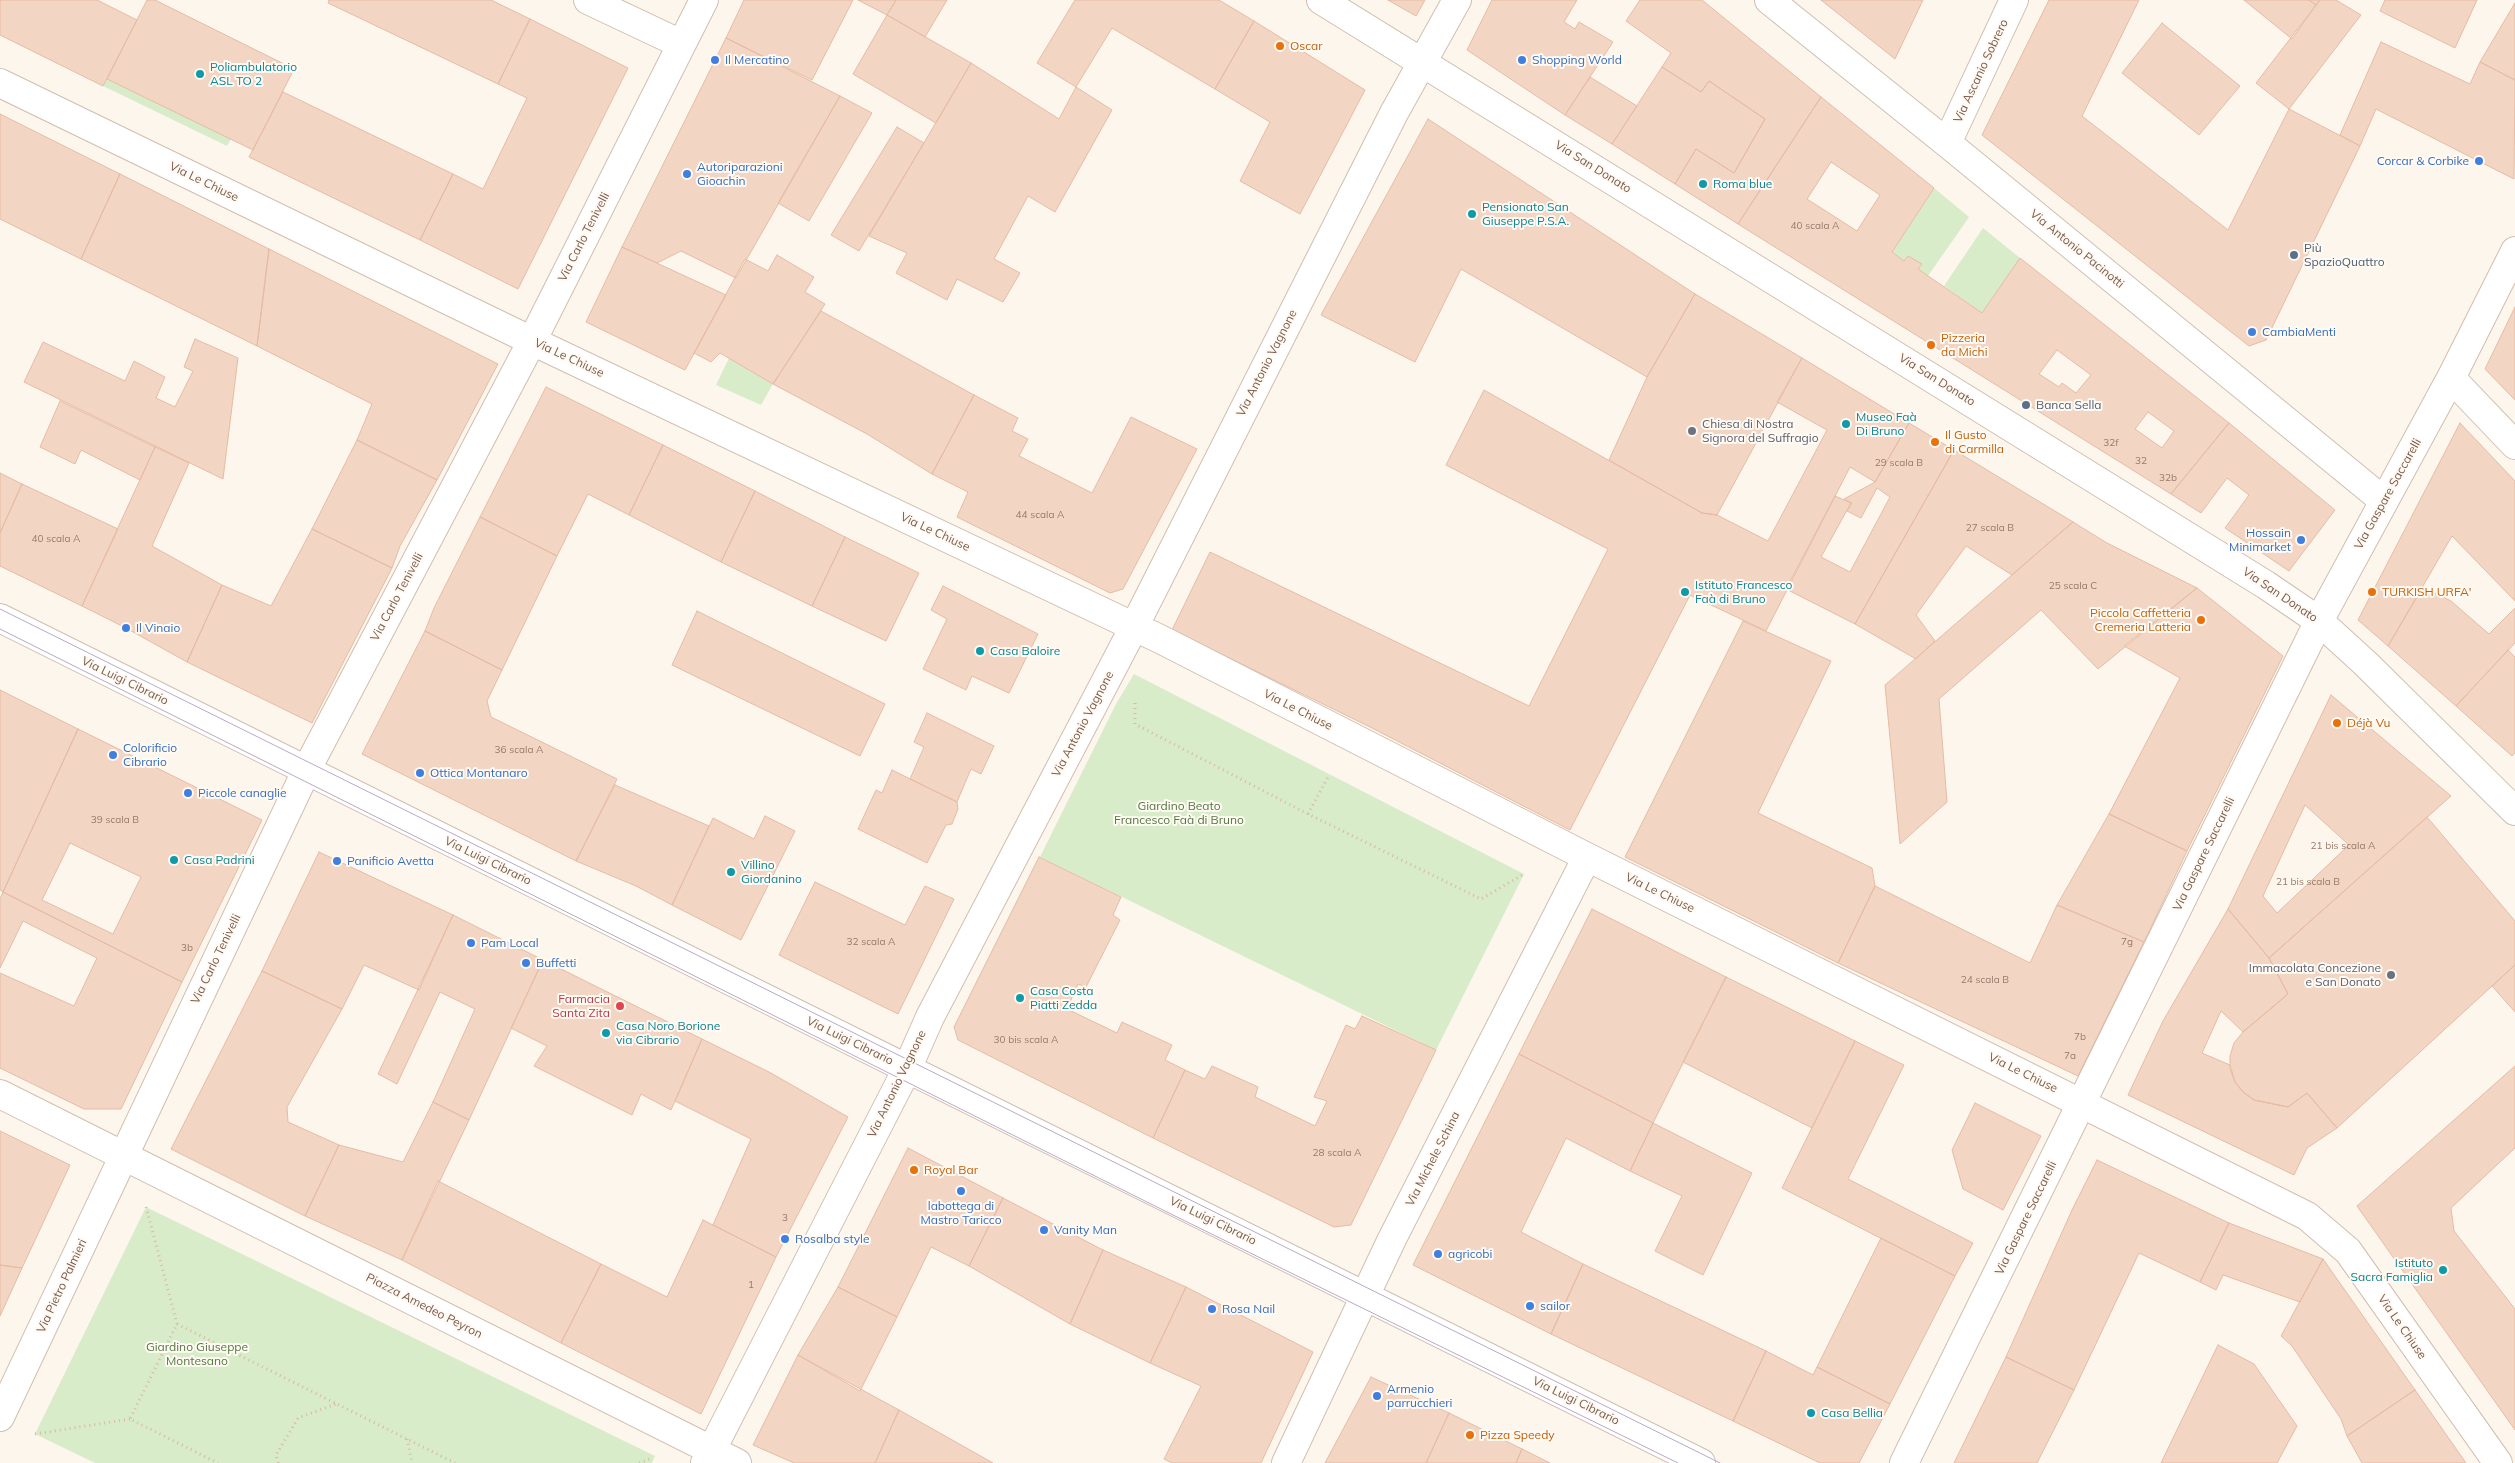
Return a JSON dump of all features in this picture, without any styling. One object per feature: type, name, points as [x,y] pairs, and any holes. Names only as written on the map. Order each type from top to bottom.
[{"type":"street","points":[[588,0],[681,44]]},
{"type":"street","name":"Via Carlo Tenivelli","points":[[123,1154],[306,771],[532,340],[704,0]]},
{"type":"street","name":"Via San Donato","points":[[1321,0],[2250,574],[2319,621],[2372,670],[2515,811]]},
{"type":"street","name":"Via Antonio Vagnone","points":[[708,1456],[907,1069],[930,1017],[1134,627],[1385,130],[1457,0]]},
{"type":"street","name":"Via Antonio Pacinotti","points":[[1769,0],[1947,143],[2384,501]]},
{"type":"street","name":"Via Ascanio Sobrero","points":[[1947,143],[2014,0]]},
{"type":"street","name":"Via Le Chiuse","points":[[0,83],[532,340],[1134,627],[1587,857],[2306,1216],[2348,1251],[2498,1463]]},
{"type":"street","name":"Via Gaspare Saccarelli","points":[[1904,1463],[2319,621],[2451,378],[2515,251]]},
{"type":"street","points":[[2451,378],[2515,445]]},
{"type":"street","name":"Via Luigi Cibrario","points":[[0,618],[1701,1463]]},
{"type":"street","name":"Via Michele Schina","points":[[1286,1463],[1364,1296],[1587,857]]},
{"type":"street","name":"Piazza Amedeo Peyron","points":[[0,1094],[123,1154],[708,1456],[737,1463]]},
{"type":"street","name":"Via Pietro Palmieri","points":[[0,1417],[123,1154]]},
{"type":"path","points":[[1134,694],[1135,724],[1308,814],[1481,899],[1524,874]]},
{"type":"path","points":[[1308,814],[1329,775]]},
{"type":"path","points":[[130,1419],[177,1324],[146,1207]]},
{"type":"path","points":[[177,1324],[455,1463]]},
{"type":"path","points":[[278,1463],[276,1455],[298,1418],[336,1404]]},
{"type":"path","points":[[35,1434],[130,1419],[218,1463]]},
{"type":"path","points":[[407,1439],[412,1463]]},
{"type":"green space","points":[[107,79],[231,139],[227,146],[103,86]]},
{"type":"green space","points":[[1934,188],[1969,217],[1928,276],[1918,269],[1922,264],[1908,256],[1904,261],[1892,252]]},
{"type":"green space","points":[[1983,228],[2020,258],[1982,313],[1944,286]]},
{"type":"green space","points":[[729,358],[773,384],[761,405],[716,385]]},
{"type":"green space","name":"Giardino Beato Francesco Faà di Bruno","points":[[1134,674],[1524,874],[1436,1050],[1040,857],[1116,704]]},
{"type":"green space","name":"Giardino Giuseppe Montesano","points":[[146,1207],[655,1456],[652,1463],[95,1463],[35,1434]]},
{"type":"building","points":[[0,0],[97,0],[137,20],[103,86],[0,35]]},
{"type":"building","name":"Poliambulatorio ASL TO 2","points":[[147,0],[155,0],[294,69],[253,150],[107,79]]},
{"type":"building","points":[[329,0],[491,0],[530,19],[498,84],[328,3]]},
{"type":"building","points":[[744,0],[853,0],[812,80],[726,38]]},
{"type":"building","points":[[858,0],[896,0],[887,15]]},
{"type":"building","points":[[896,0],[947,0],[925,37],[887,15]]},
{"type":"building","points":[[1075,0],[1219,0],[1254,21],[1215,89],[1112,28],[1076,87],[1037,63]]},
{"type":"building","points":[[1388,0],[1425,0],[1416,16]]},
{"type":"building","points":[[1492,0],[1577,0],[1564,22],[1575,29],[1579,22],[1613,42],[1565,115],[1467,50]]},
{"type":"building","points":[[1640,0],[1702,0],[1821,97],[1738,224],[1675,184],[1696,149],[1734,173],[1765,119],[1709,81],[1701,92],[1662,67],[1671,53],[1626,21]]},
{"type":"building","points":[[1821,0],[1923,0],[1895,59]]},
{"type":"building","points":[[2049,0],[2139,0],[2082,116],[2228,230],[2289,109],[2360,146],[2266,340],[2249,346],[1982,135]]},
{"type":"building","points":[[2244,0],[2309,0],[2316,5],[2292,39]]},
{"type":"building","points":[[2309,0],[2320,0],[2316,5]]},
{"type":"building","points":[[2320,0],[2336,0],[2361,15],[2289,109],[2256,83]]},
{"type":"building","points":[[2385,0],[2477,0],[2455,48],[2380,11]]},
{"type":"building","points":[[2515,3],[2515,80],[2480,62]]},
{"type":"building","points":[[887,15],[971,63],[936,123],[853,74]]},
{"type":"building","points":[[530,19],[628,68],[518,289],[420,240],[453,174],[483,189],[527,98],[498,84]]},
{"type":"building","points":[[1254,21],[1365,90],[1300,214],[1240,181],[1270,122],[1215,89]]},
{"type":"building","points":[[2162,23],[2240,86],[2199,135],[2122,73]]},
{"type":"building","points":[[726,38],[840,96],[736,278],[681,251],[657,263],[622,247]]},
{"type":"building","points":[[2381,42],[2470,84],[2480,62],[2515,80],[2514,179],[2376,109],[2360,146],[2340,135]]},
{"type":"building","points":[[971,63],[1059,119],[1076,87],[1112,110],[1055,212],[1028,196],[994,259],[1020,273],[1003,302],[957,279],[947,300],[896,273],[907,253],[869,236]]},
{"type":"building","points":[[1662,67],[1701,92],[1709,81],[1765,119],[1734,173],[1696,149],[1675,184],[1612,144]]},
{"type":"building","points":[[1590,77],[1637,106],[1612,144],[1565,115]]},
{"type":"building","points":[[283,92],[453,174],[420,240],[249,157]]},
{"type":"building","points":[[840,96],[872,113],[809,221],[778,203]]},
{"type":"building","points":[[1821,97],[1934,188],[1892,252],[1904,261],[1908,256],[1922,264],[1918,269],[1982,313],[2020,258],[2229,423],[2171,494],[1738,224]],"holes":[[[1831,162],[1880,195],[1857,231],[1807,199]],[[2057,350],[2091,375],[2076,393],[2062,383],[2059,387],[2039,374]],[[2148,412],[2174,431],[2162,448],[2135,429]]]},
{"type":"building","points":[[0,114],[120,174],[81,259],[0,219]]},
{"type":"building","name":"Pensionato San Giuseppe P.S.A.","points":[[1428,119],[1695,294],[1647,377],[1461,269],[1415,362],[1321,315]]},
{"type":"building","points":[[897,127],[924,143],[859,251],[831,235]]},
{"type":"building","points":[[120,174],[269,249],[257,346],[81,259]]},
{"type":"building","points":[[622,247],[726,295],[685,370],[586,322]]},
{"type":"building","points":[[269,249],[498,364],[437,480],[357,440],[372,404],[257,346]]},
{"type":"building","points":[[777,255],[814,277],[805,292],[825,304],[773,384],[720,353],[711,362],[694,353],[745,259],[768,271]]},
{"type":"building","name":"Chiesa di Nostra Signora del Suffragio","points":[[1695,294],[1802,358],[1717,515],[1702,513],[1609,460],[1647,377]]},
{"type":"building","points":[[2515,307],[2515,400],[2485,369]]},
{"type":"building","points":[[821,311],[974,395],[932,474],[867,434],[773,384]]},
{"type":"building","points":[[195,339],[238,358],[223,479],[24,382],[43,342],[125,381],[134,361],[165,377],[156,398],[175,407],[193,371],[184,367]]},
{"type":"building","name":"Istituto Francesco Faà di Bruno","points":[[1802,358],[1909,423],[1875,482],[1850,467],[1766,631],[1690,595],[1570,830],[1370,727],[1172,630],[1210,552],[1529,706],[1608,549],[1446,465],[1484,390],[1702,513],[1717,515],[1768,541],[1827,430],[1777,402]]},
{"type":"building","points":[[546,387],[663,445],[629,515],[588,494],[557,556],[480,517]]},
{"type":"building","points":[[974,395],[1018,418],[1012,431],[1028,439],[1019,456],[1092,493],[1131,417],[1197,449],[1123,589],[1110,593],[957,517],[968,492],[932,474]]},
{"type":"building","points":[[60,401],[155,447],[140,480],[81,450],[75,464],[40,447]]},
{"type":"building","points":[[1909,423],[1954,450],[1855,624],[1786,589],[1835,496],[1851,503],[1821,557],[1850,572],[1890,497],[1877,488],[1861,518],[1847,511],[1852,503],[1844,499],[1875,482]]},
{"type":"building","points":[[2229,423],[2335,510],[2289,571],[2225,528],[2249,495],[2227,478],[2201,513],[2171,494]]},
{"type":"building","points":[[2460,423],[2515,481],[2515,601],[2452,536],[2388,646],[2358,620]]},
{"type":"building","points":[[357,440],[437,480],[400,546],[392,568],[312,529]]},
{"type":"building","points":[[663,445],[755,491],[721,562],[629,515]]},
{"type":"building","points":[[155,447],[189,463],[152,546],[222,585],[187,662],[82,606]]},
{"type":"building","points":[[1954,450],[2073,522],[2012,575],[1966,546],[1916,615],[1935,641],[1916,659],[1855,624]]},
{"type":"building","points":[[0,473],[22,484],[0,533]]},
{"type":"building","points":[[22,484],[118,529],[82,606],[0,566],[0,533]]},
{"type":"building","points":[[755,491],[845,537],[812,606],[721,562]]},
{"type":"building","points":[[480,517],[557,556],[502,670],[425,631],[434,608]]},
{"type":"building","points":[[2073,522],[2107,543],[2197,588],[2098,669],[2041,610],[1939,699],[1947,802],[1900,844],[1885,685]]},
{"type":"building","points":[[312,529],[392,568],[312,723],[187,662],[222,585],[271,606]]},
{"type":"building","points":[[845,537],[919,573],[886,641],[812,606]]},
{"type":"building","name":"Casa Baloire","points":[[943,586],[1038,634],[1009,693],[972,676],[966,690],[923,669],[947,619],[931,610]]},
{"type":"building","points":[[2423,587],[2451,601],[2489,634],[2515,608],[2515,643],[2456,706],[2388,646]]},
{"type":"building","points":[[2197,588],[2283,656],[2187,851],[2109,814],[2180,678],[2124,646]]},
{"type":"building","points":[[697,611],[885,704],[860,756],[672,665]]},
{"type":"building","points":[[1743,621],[1831,661],[1758,813],[1872,868],[1875,886],[1838,963],[1625,857]]},
{"type":"building","points":[[425,631],[502,670],[487,701],[491,717],[617,779],[576,861],[362,754]]},
{"type":"building","points":[[2508,650],[2515,657],[2515,753],[2512,756],[2456,706]]},
{"type":"building","points":[[0,690],[78,729],[3,892],[0,890]]},
{"type":"building","points":[[2331,695],[2451,796],[2269,958],[2228,909]],"holes":[[[2305,805],[2349,845],[2277,913],[2263,896]]]},
{"type":"building","points":[[927,713],[994,746],[981,774],[971,769],[957,802],[910,779],[924,747],[914,742]]},
{"type":"building","name":"Casa Padrini","points":[[78,729],[262,820],[182,982],[3,892]],"holes":[[[70,843],[141,877],[113,934],[42,900]]]},
{"type":"building","points":[[892,770],[957,802],[958,809],[952,824],[946,825],[927,863],[858,829],[876,790],[882,793]]},
{"type":"building","points":[[615,785],[709,826],[672,905],[636,886],[576,861]]},
{"type":"building","points":[[2109,814],[2187,851],[2144,942],[2057,905]]},
{"type":"building","name":"Villino Giordanino","points":[[765,816],[795,831],[741,940],[672,905],[713,818],[754,839]]},
{"type":"building","name":"Immacolata Concezione e San Donato","points":[[2427,817],[2515,921],[2515,965],[2337,1128],[2307,1093],[2288,1107],[2254,1100],[2243,1092],[2235,1082],[2230,1069],[2230,1056],[2234,1043],[2243,1032],[2288,994],[2269,958]]},
{"type":"building","points":[[319,852],[453,915],[419,990],[364,965],[342,1009],[262,971]]},
{"type":"building","name":"Casa Costa Piatti Zedda","points":[[1039,857],[1121,897],[1113,915],[1120,920],[1086,987],[1078,984],[1067,1009],[1117,1033],[1122,1022],[1172,1045],[1165,1060],[1185,1070],[1153,1138],[958,1040],[954,1027]]},
{"type":"building","points":[[815,882],[905,925],[925,886],[954,899],[898,1014],[779,955]]},
{"type":"building","points":[[1875,886],[2030,963],[2057,905],[2144,942],[2078,1076],[1838,963]]},
{"type":"building","points":[[3,892],[182,982],[121,1109],[84,1109],[0,1068],[0,973],[74,1006],[97,958],[23,921],[0,968],[0,899]]},
{"type":"building","points":[[1592,909],[1726,977],[1653,1123],[1519,1054]]},
{"type":"building","points":[[2228,909],[2269,958],[2288,994],[2243,1032],[2221,1011],[2202,1053],[2230,1065],[2235,1082],[2243,1092],[2254,1100],[2288,1107],[2307,1093],[2337,1128],[2307,1148],[2294,1175],[2128,1095],[2163,1021]]},
{"type":"building","points":[[453,915],[543,960],[469,1120],[433,1102],[475,1009],[440,992],[397,1084],[378,1074]]},
{"type":"building","name":"Casa Noro Borione via Cibrario","points":[[543,960],[702,1039],[671,1110],[641,1094],[632,1115],[534,1066],[547,1046],[511,1028]]},
{"type":"building","points":[[2515,965],[2515,1012],[2492,986]]},
{"type":"building","points":[[262,971],[342,1009],[287,1107],[288,1122],[339,1145],[305,1216],[171,1149]]},
{"type":"building","points":[[1726,977],[1855,1041],[1812,1128],[1683,1062]]},
{"type":"building","points":[[1362,1016],[1436,1050],[1351,1225],[1334,1227],[1153,1138],[1185,1070],[1205,1079],[1212,1066],[1258,1087],[1255,1097],[1315,1126],[1327,1101],[1314,1097],[1346,1025],[1355,1029]]},
{"type":"building","points":[[702,1039],[769,1072],[848,1117],[776,1257],[713,1225],[751,1139],[675,1101]]},
{"type":"building","points":[[1855,1041],[1904,1065],[1848,1179],[1973,1243],[1955,1276],[1782,1188]]},
{"type":"building","points":[[1519,1054],[1653,1123],[1630,1171],[1566,1138],[1521,1232],[1583,1264],[1551,1334],[1413,1265]]},
{"type":"building","name":"Istituto Sacra Famiglia","points":[[2515,1066],[2515,1148],[2451,1208],[2454,1231],[2515,1309],[2515,1430],[2357,1206]]},
{"type":"building","points":[[433,1102],[469,1120],[402,1260],[305,1216],[339,1145],[403,1162]]},
{"type":"building","points":[[1975,1103],[2041,1136],[2003,1210],[1963,1189],[1952,1150]]},
{"type":"building","points":[[1653,1123],[1752,1173],[1703,1275],[1655,1251],[1682,1196],[1630,1171]]},
{"type":"building","points":[[0,1131],[70,1165],[22,1268],[0,1265]]},
{"type":"building","points":[[908,1148],[1003,1198],[969,1266],[931,1247],[897,1317],[838,1287]]},
{"type":"building","points":[[2097,1160],[2229,1223],[2200,1282],[2139,1253],[2074,1390],[2006,1357],[2072,1210]]},
{"type":"building","points":[[438,1181],[601,1264],[561,1343],[402,1260]]},
{"type":"building","points":[[1003,1198],[1103,1250],[1070,1324],[969,1266]]},
{"type":"building","points":[[703,1220],[776,1257],[701,1414],[561,1343],[601,1264],[667,1297]]},
{"type":"building","points":[[2229,1223],[2323,1259],[2300,1302],[2223,1275],[2216,1290],[2200,1282]]},
{"type":"building","points":[[1881,1238],[1955,1276],[1890,1404],[1817,1367]]},
{"type":"building","points":[[1103,1250],[1186,1287],[1150,1363],[1070,1324]]},
{"type":"building","points":[[2323,1259],[2415,1390],[2347,1436],[2341,1419],[2292,1346],[2281,1336]]},
{"type":"building","points":[[1583,1264],[1766,1351],[1733,1421],[1551,1334]]},
{"type":"building","points":[[0,1265],[22,1268],[0,1316]]},
{"type":"building","points":[[838,1287],[897,1317],[860,1391],[798,1355]]},
{"type":"building","points":[[1186,1287],[1313,1352],[1261,1463],[1172,1463],[1164,1459],[1201,1386],[1150,1363]]},
{"type":"building","points":[[2218,1345],[2254,1364],[2297,1426],[2277,1463],[2161,1463]]},
{"type":"building","name":"Casa Bellia","points":[[1766,1351],[1813,1375],[1817,1367],[1890,1404],[1859,1463],[1820,1463],[1733,1421]]},
{"type":"building","points":[[798,1355],[899,1410],[875,1463],[794,1463],[753,1445]]},
{"type":"building","points":[[2006,1357],[2074,1390],[2037,1463],[1954,1463]]},
{"type":"building","points":[[1371,1377],[1449,1413],[1426,1463],[1325,1463]]},
{"type":"building","points":[[2415,1390],[2466,1463],[2362,1463],[2347,1436]]},
{"type":"building","points":[[899,1410],[993,1463],[875,1463]]},
{"type":"building","points":[[1449,1413],[1522,1449],[1516,1463],[1426,1463]]},
{"type":"building","points":[[1522,1449],[1550,1463],[1516,1463]]},
{"type":"tram line","points":[[0,609],[1720,1463]]},
{"type":"tram line","points":[[0,629],[1175,1216],[1678,1463]]},
{"type":"place","name":"Oscar","points":[[1280,46]]},
{"type":"place","name":"Il Mercatino","points":[[715,60]]},
{"type":"place","name":"Shopping World","points":[[1522,60]]},
{"type":"place","name":"Poliambulatorio ASL TO 2","points":[[200,74]]},
{"type":"place","name":"Corcar & Corbike","points":[[2479,161]]},
{"type":"place","name":"Autoriparazioni Gioachin","points":[[687,174]]},
{"type":"place","name":"Roma blue","points":[[1703,184]]},
{"type":"place","name":"Pensionato San Giuseppe P.S.A.","points":[[1472,214]]},
{"type":"place","name":"Più SpazioQuattro","points":[[2294,255]]},
{"type":"place","name":"CambiaMenti","points":[[2252,332]]},
{"type":"place","name":"Pizzeria da Michi","points":[[1931,345]]},
{"type":"place","name":"Banca Sella","points":[[2026,405]]},
{"type":"place","name":"Museo Faà Di Bruno","points":[[1846,424]]},
{"type":"place","name":"Chiesa di Nostra Signora del Suffragio","points":[[1692,431]]},
{"type":"place","name":"Il Gusto di Carmilla","points":[[1935,442]]},
{"type":"place","name":"Hossain Minimarket","points":[[2301,540]]},
{"type":"place","name":"Istituto Francesco Faà di Bruno","points":[[1685,592]]},
{"type":"place","name":"TURKISH URFA'","points":[[2372,592]]},
{"type":"place","name":"Piccola Caffetteria Cremeria Latteria","points":[[2201,620]]},
{"type":"place","name":"Il Vinaio","points":[[126,628]]},
{"type":"place","name":"Casa Baloire","points":[[980,651]]},
{"type":"place","name":"Déjà Vu","points":[[2337,723]]},
{"type":"place","name":"Colorificio Cibrario","points":[[113,755]]},
{"type":"place","name":"Ottica Montanaro","points":[[420,773]]},
{"type":"place","name":"Piccole canaglie","points":[[188,793]]},
{"type":"place","name":"Casa Padrini","points":[[174,860]]},
{"type":"place","name":"Panificio Avetta","points":[[337,861]]},
{"type":"place","name":"Villino Giordanino","points":[[731,872]]},
{"type":"place","name":"Pam Local","points":[[471,943]]},
{"type":"place","name":"Buffetti","points":[[526,963]]},
{"type":"place","name":"Immacolata Concezione e San Donato","points":[[2391,975]]},
{"type":"place","name":"Casa Costa Piatti Zedda","points":[[1020,998]]},
{"type":"place","name":"Farmacia Santa Zita","points":[[620,1006]]},
{"type":"place","name":"Casa Noro Borione via Cibrario","points":[[606,1033]]},
{"type":"place","name":"Royal Bar","points":[[914,1170]]},
{"type":"place","name":"labottega di Mastro Taricco","points":[[961,1191]]},
{"type":"place","name":"Vanity Man","points":[[1044,1230]]},
{"type":"place","name":"Rosalba style","points":[[785,1239]]},
{"type":"place","name":"agricobi","points":[[1438,1254]]},
{"type":"place","name":"Istituto Sacra Famiglia","points":[[2443,1270]]},
{"type":"place","name":"sailor","points":[[1530,1306]]},
{"type":"place","name":"Rosa Nail","points":[[1212,1309]]},
{"type":"place","name":"Armenio parrucchieri","points":[[1377,1396]]},
{"type":"place","name":"Casa Bellia","points":[[1811,1413]]},
{"type":"place","name":"Pizza Speedy","points":[[1470,1435]]}]
